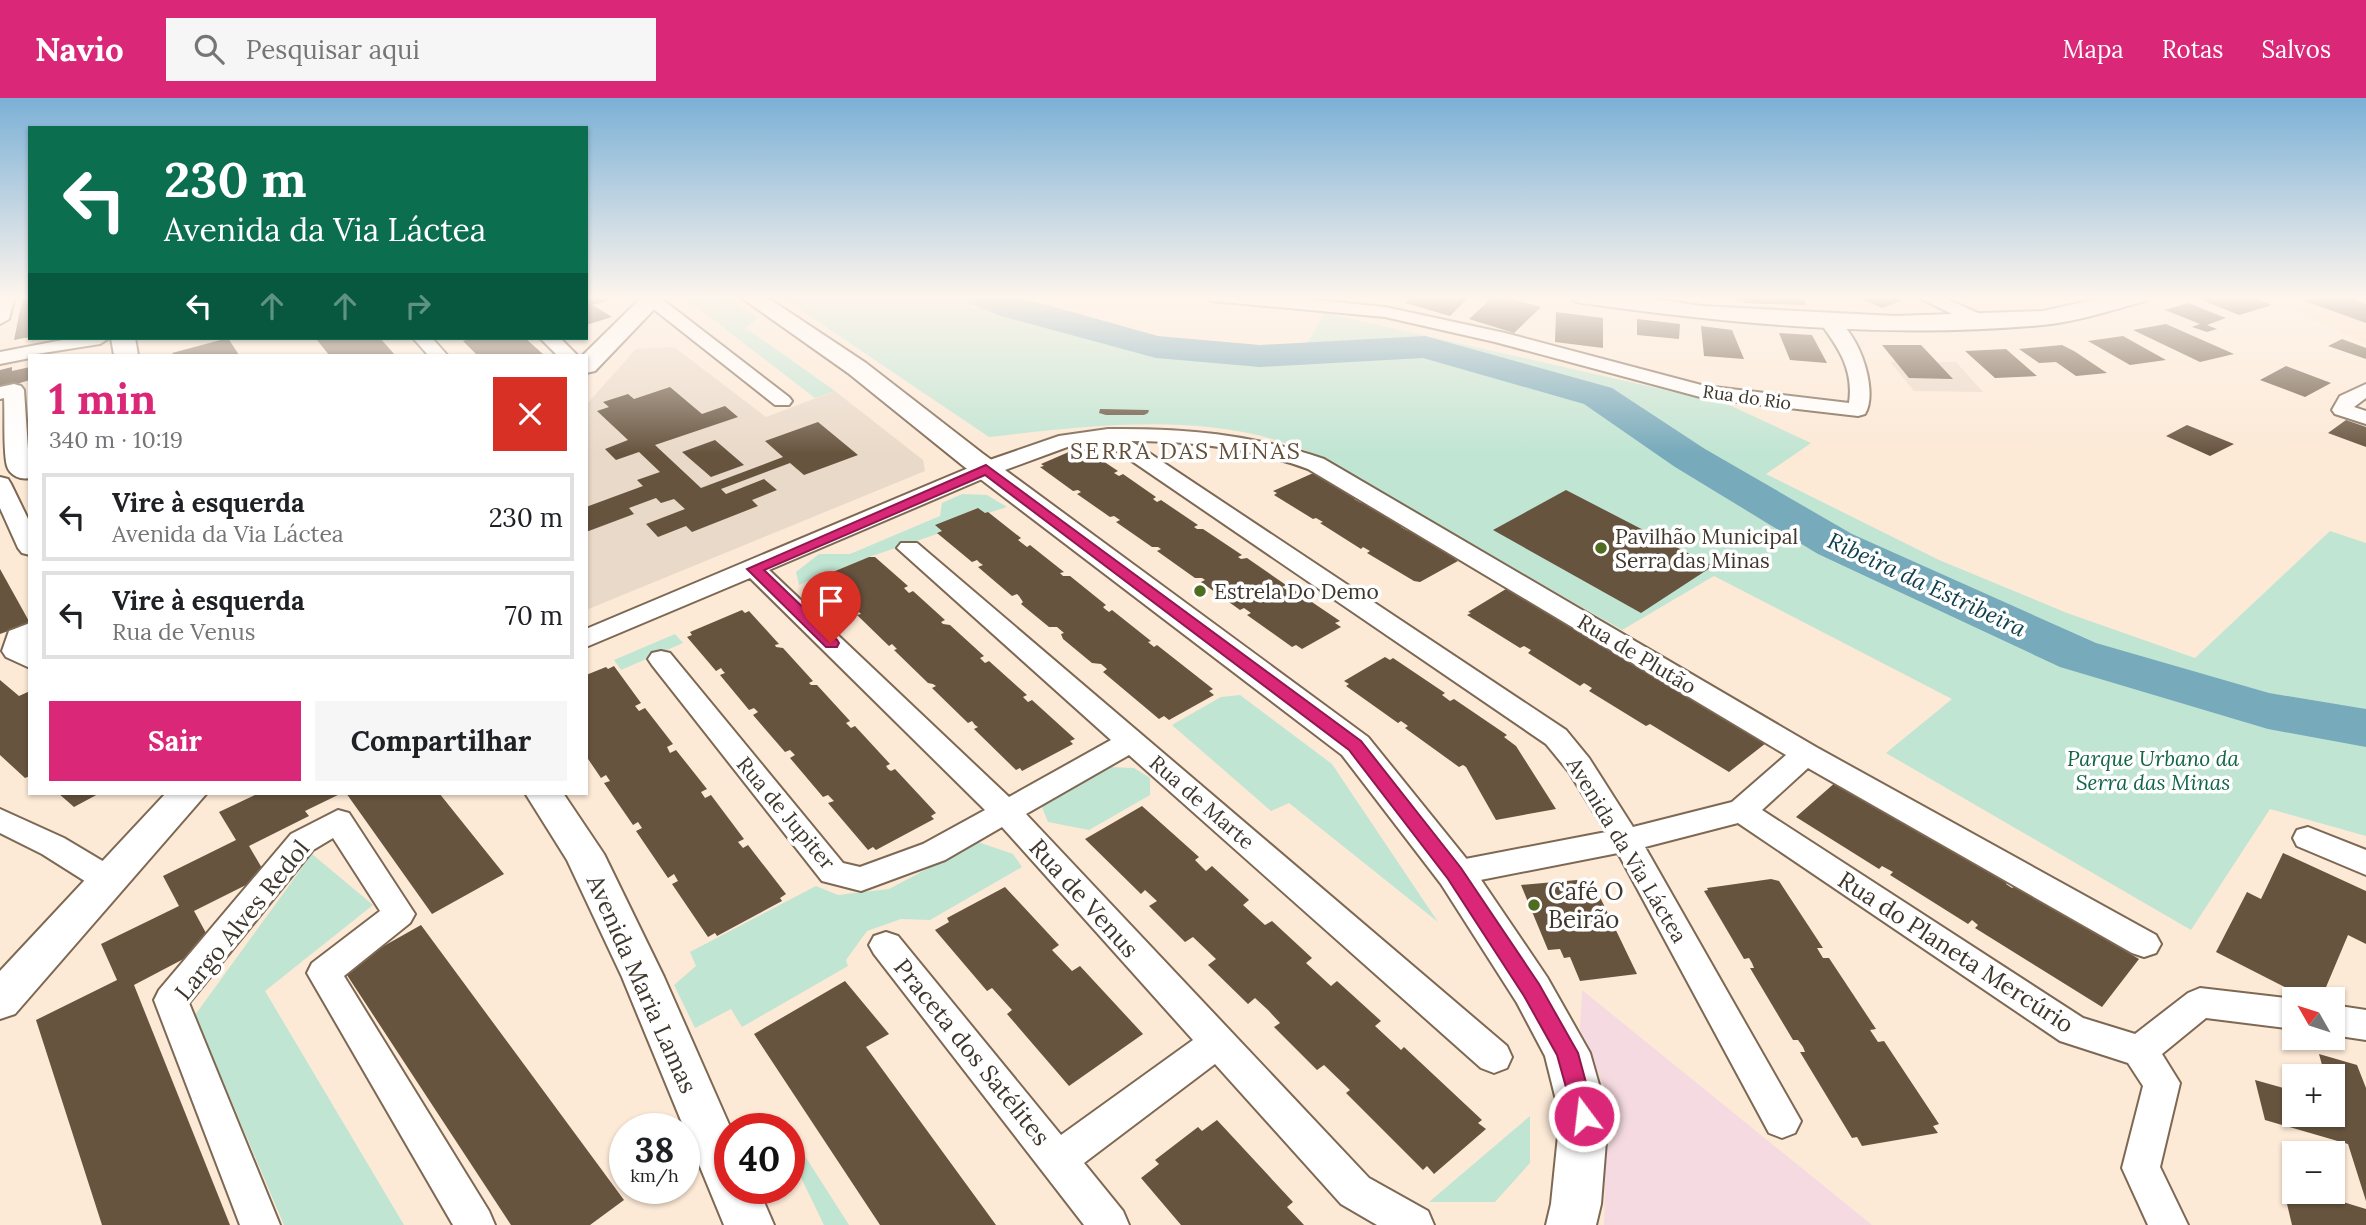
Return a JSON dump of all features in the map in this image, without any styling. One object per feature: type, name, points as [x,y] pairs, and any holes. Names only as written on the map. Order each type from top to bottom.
[{"type":"street","points":[[0,358],[47,349]]},
{"type":"street","points":[[588,364],[602,349]]},
{"type":"street","points":[[714,349],[782,401]]},
{"type":"street","points":[[828,349],[1355,746],[1455,873],[1531,990],[1567,1053],[1584,1116],[1576,1204],[1571,1225]]},
{"type":"street","name":"Rua do Rio","points":[[1541,349],[1704,392],[1858,410],[1861,390],[1857,366],[1849,349]]},
{"type":"street","points":[[0,393],[14,390],[18,466],[27,477],[0,483],[28,544]]},
{"type":"street","points":[[2366,390],[2347,400],[2342,410],[2366,418]]},
{"type":"street","points":[[588,638],[986,469],[1066,440],[1108,435]]},
{"type":"street","name":"Rua de Plutão","points":[[1108,435],[1184,436],[1247,443],[1287,452],[1316,464],[1806,754],[2144,944]]},
{"type":"street","name":"Avenida da Via Láctea","points":[[1108,435],[1556,737],[1579,765],[1626,839],[1782,1121]]},
{"type":"street","name":"Rua de Marte","points":[[909,548],[1494,1057]]},
{"type":"street","name":"Rua de Venus","points":[[754,569],[1005,811],[1355,1191],[1413,1225]]},
{"type":"street","points":[[28,632],[18,637],[15,651],[28,659]]},
{"type":"street","name":"Rua de Jupiter","points":[[661,659],[834,873],[861,879],[934,852],[1132,741]]},
{"type":"street","points":[[1455,873],[1626,839],[1742,810],[1806,754]]},
{"type":"street","points":[[5,988],[110,881],[186,795]]},
{"type":"street","name":"Avenida Maria Lamas","points":[[544,795],[590,866],[643,977],[714,1143]]},
{"type":"street","name":"Rua do Planeta Mercúrio","points":[[1742,810],[2072,1030],[2140,1051]]},
{"type":"street","points":[[0,820],[53,846],[110,881]]},
{"type":"street","name":"Largo Alves Redol","points":[[260,1225],[171,1000],[302,842],[338,821],[399,914],[324,973],[475,1225]]},
{"type":"street","points":[[2308,838],[2366,863]]},
{"type":"street","name":"Praceta dos Satélites","points":[[886,944],[1109,1225]]},
{"type":"street","points":[[2168,1225],[2141,1168],[2162,1083],[2140,1051],[2200,1003],[2282,1013]]},
{"type":"street","points":[[2345,1022],[2366,1025]]},
{"type":"street","name":"Praceta dos Satélites","points":[[1058,1160],[1216,1042]]},
{"type":"street","points":[[740,1204],[750,1225]]},
{"type":"shaded area","points":[[636,349],[676,349],[766,417],[835,391],[923,460],[925,471],[588,609],[588,403]]},
{"type":"shaded area","points":[[1890,362],[1956,362],[1983,392],[1914,391]]},
{"type":"shaded area","points":[[1582,990],[1872,1225],[1604,1225],[1607,1094],[1580,1030]]},
{"type":"green space","points":[[751,349],[775,349],[835,391],[815,398]]},
{"type":"green space","name":"Parque Urbano da Serra das Minas","points":[[858,349],[1482,349],[1727,404],[1811,443],[1766,474],[1939,560],[2067,613],[2195,658],[2330,531],[2366,543],[2366,836],[2270,809],[2191,930],[1886,753],[1952,699],[1714,576],[1622,630],[1318,456],[1280,441],[1198,426],[1156,424],[1071,428],[989,437]]},
{"type":"green space","points":[[962,494],[987,495],[1007,507],[985,514],[977,508],[936,525],[943,532],[799,585],[796,572],[819,554],[850,554],[940,516],[942,503]]},
{"type":"green space","points":[[675,634],[683,643],[621,670],[614,660]]},
{"type":"green space","points":[[1240,695],[1332,764],[1438,922],[1289,803],[1271,811],[1172,725],[1221,697]]},
{"type":"green space","points":[[1108,767],[1134,768],[1150,778],[1150,795],[1089,830],[1048,822],[1041,805]]},
{"type":"green space","points":[[978,842],[1013,854],[1022,867],[930,920],[901,919],[867,931],[846,960],[848,966],[742,1027],[731,1009],[695,1028],[674,985],[696,966],[690,952],[816,886],[838,895],[889,889]]},
{"type":"green space","points":[[312,854],[373,905],[265,991],[404,1225],[284,1225],[195,1015]]},
{"type":"green space","points":[[1530,1116],[1530,1163],[1495,1202],[1429,1202]]},
{"type":"green space","points":[[805,1156],[849,1225],[824,1225],[805,1186]]},
{"type":"building","points":[[188,349],[235,349],[238,354],[173,354]]},
{"type":"building","points":[[324,349],[389,349],[394,354],[328,354]]},
{"type":"building","points":[[471,349],[537,349],[543,354],[476,354]]},
{"type":"building","points":[[1703,349],[1740,349],[1744,359],[1704,356]]},
{"type":"building","points":[[1785,349],[1819,349],[1827,363],[1790,360]]},
{"type":"building","points":[[1885,349],[1924,349],[1953,379],[1909,378]]},
{"type":"building","points":[[2006,349],[2037,376],[1995,378],[1965,351]]},
{"type":"building","points":[[2019,349],[2069,349],[2107,373],[2076,376],[2056,362],[2039,363]]},
{"type":"building","points":[[2101,349],[2146,349],[2166,360],[2130,365]]},
{"type":"building","points":[[2172,349],[2222,349],[2234,354],[2200,362]]},
{"type":"building","points":[[2336,349],[2366,349],[2366,359]]},
{"type":"building","points":[[2286,366],[2331,383],[2305,397],[2260,380]]},
{"type":"building","points":[[28,367],[28,381],[0,389],[0,370]]},
{"type":"building","points":[[670,387],[702,414],[725,406],[738,417],[655,445],[701,488],[783,457],[765,441],[818,422],[858,455],[804,475],[790,463],[721,489],[726,494],[764,479],[777,490],[752,500],[758,506],[692,532],[686,526],[658,537],[646,524],[685,509],[674,499],[661,503],[656,498],[629,508],[634,514],[588,531],[588,506],[643,486],[637,480],[660,472],[639,452],[616,460],[605,449],[628,440],[597,411],[609,407],[603,402],[628,394],[634,399]]},
{"type":"building","points":[[1100,409],[1149,410],[1144,415],[1106,415],[1099,413]]},
{"type":"building","points":[[2346,420],[2366,427],[2366,447],[2328,433]]},
{"type":"building","points":[[2187,425],[2234,444],[2210,456],[2166,436]]},
{"type":"building","points":[[715,440],[744,465],[711,477],[682,452]]},
{"type":"building","points":[[1078,448],[1085,449],[1118,471],[1114,473],[1119,476],[1123,474],[1156,497],[1153,499],[1157,502],[1161,500],[1198,525],[1194,527],[1203,529],[1242,555],[1238,557],[1241,559],[1247,558],[1286,585],[1282,587],[1290,592],[1294,590],[1340,621],[1335,623],[1341,627],[1302,649],[1296,645],[1292,647],[1247,615],[1251,613],[1244,608],[1240,610],[1201,582],[1205,580],[1195,578],[1157,551],[1161,549],[1152,547],[1116,522],[1120,520],[1114,516],[1110,517],[1077,494],[1081,492],[1073,491],[1040,467],[1044,466],[1041,464]]},
{"type":"building","points":[[1311,474],[1318,474],[1358,497],[1354,499],[1361,503],[1364,501],[1405,525],[1401,527],[1408,531],[1412,529],[1459,557],[1455,559],[1458,561],[1420,582],[1414,581],[1367,553],[1370,551],[1363,547],[1361,549],[1320,523],[1323,522],[1313,519],[1274,495],[1277,493],[1273,491]]},
{"type":"building","name":"Pavilhão Municipal Serra das Minas","points":[[1566,490],[1713,566],[1641,613],[1493,530]]},
{"type":"building","points":[[978,508],[988,512],[1021,538],[1018,540],[1027,547],[1030,545],[1064,572],[1060,573],[1063,576],[1070,576],[1106,605],[1103,607],[1105,609],[1109,612],[1112,610],[1151,641],[1148,642],[1154,647],[1157,645],[1213,689],[1209,691],[1214,695],[1169,720],[1164,716],[1159,719],[1103,672],[1107,669],[1101,664],[1092,663],[1063,639],[1061,634],[1064,633],[1057,627],[1049,627],[1021,604],[1023,602],[1017,594],[1012,596],[978,567],[983,565],[977,560],[972,562],[937,533],[942,531],[935,525]]},
{"type":"building","points":[[875,557],[908,586],[904,588],[909,593],[913,591],[945,620],[941,622],[943,624],[950,625],[984,656],[980,658],[985,663],[989,661],[1027,695],[1023,697],[1028,702],[1032,700],[1075,739],[1070,741],[1073,744],[1022,771],[1020,768],[1016,770],[974,729],[978,727],[972,721],[968,723],[932,688],[936,686],[928,683],[894,650],[897,649],[892,644],[889,646],[857,615],[861,614],[858,611],[853,610],[822,579],[825,578],[823,576]]},
{"type":"building","points":[[0,569],[28,624],[0,634]]},
{"type":"building","points":[[1506,589],[1511,589],[1564,621],[1562,622],[1569,627],[1572,625],[1625,656],[1622,658],[1690,694],[1687,696],[1766,743],[1729,772],[1650,724],[1646,726],[1589,691],[1592,688],[1584,683],[1580,686],[1528,653],[1531,650],[1524,646],[1520,648],[1467,615]]},
{"type":"building","points":[[742,610],[745,613],[749,611],[779,644],[775,645],[776,647],[783,648],[813,681],[809,683],[817,685],[850,721],[846,723],[851,728],[855,726],[890,764],[886,766],[888,769],[895,769],[936,813],[931,816],[934,819],[876,850],[873,847],[868,850],[828,803],[834,801],[828,795],[823,797],[790,758],[795,755],[790,750],[785,752],[753,715],[758,712],[754,708],[749,710],[720,675],[725,673],[721,668],[716,671],[687,637],[692,635],[690,632]]},
{"type":"building","points":[[1385,657],[1390,660],[1393,658],[1445,693],[1442,695],[1450,701],[1454,699],[1507,735],[1504,737],[1516,746],[1556,809],[1496,820],[1466,767],[1459,767],[1405,728],[1408,726],[1401,721],[1398,723],[1346,686],[1349,684],[1344,681]]},
{"type":"building","points":[[614,666],[641,703],[635,706],[639,711],[645,708],[673,744],[667,747],[670,753],[676,750],[707,789],[701,792],[705,798],[711,795],[744,839],[738,842],[743,848],[748,845],[786,894],[780,898],[782,901],[717,936],[715,933],[708,937],[672,884],[678,881],[674,874],[668,878],[636,831],[642,828],[638,822],[633,825],[604,783],[610,781],[606,775],[601,778],[588,759],[588,674],[606,667],[608,669]]},
{"type":"building","points":[[0,680],[19,696],[28,692],[28,777],[25,778],[0,755]]},
{"type":"building","points":[[1837,781],[1920,830],[1917,832],[1928,838],[1929,836],[2008,881],[2006,884],[2012,888],[2015,886],[2139,959],[2102,1007],[1975,928],[1978,925],[1972,920],[1968,924],[1890,875],[1893,872],[1882,866],[1879,869],[1796,817]]},
{"type":"building","points":[[60,795],[96,795],[74,807]]},
{"type":"building","points":[[255,795],[338,795],[305,811],[309,816],[249,846],[266,875],[194,911],[212,944],[134,985],[230,1225],[102,1225],[36,1020],[117,980],[101,944],[179,906],[163,876],[236,840],[219,812]]},
{"type":"building","points":[[347,795],[441,795],[504,874],[432,914]]},
{"type":"building","points":[[1142,806],[1199,857],[1195,860],[1206,871],[1212,866],[1249,900],[1243,905],[1265,925],[1272,921],[1312,958],[1306,963],[1331,986],[1337,981],[1381,1021],[1375,1026],[1401,1050],[1404,1047],[1482,1120],[1478,1123],[1486,1129],[1434,1174],[1427,1166],[1423,1170],[1346,1093],[1350,1090],[1324,1065],[1317,1070],[1274,1027],[1280,1023],[1268,1010],[1255,998],[1248,1004],[1208,965],[1216,959],[1193,937],[1185,942],[1149,906],[1157,901],[1145,890],[1141,894],[1085,839]]},
{"type":"building","points":[[2283,853],[2366,891],[2366,944],[2348,935],[2326,987],[2285,987],[2216,952],[2247,892],[2261,899]]},
{"type":"building","points":[[1771,879],[1779,881],[1823,948],[1817,948],[1823,958],[1829,958],[1876,1029],[1870,1030],[1878,1042],[1884,1041],[1939,1124],[1933,1126],[1938,1133],[1862,1146],[1857,1137],[1852,1138],[1800,1052],[1805,1052],[1803,1047],[1798,1040],[1793,1040],[1750,968],[1754,968],[1752,963],[1749,958],[1744,959],[1704,891],[1708,890],[1707,888]]},
{"type":"building","points":[[1577,880],[1584,896],[1599,895],[1637,974],[1580,981],[1570,957],[1564,958],[1560,949],[1548,950],[1521,885]]},
{"type":"building","points":[[1005,887],[1059,945],[1052,950],[1072,971],[1080,966],[1143,1034],[1069,1086],[1007,1014],[1012,1010],[992,988],[987,991],[935,930],[949,922],[947,918]]},
{"type":"building","points":[[421,925],[609,1180],[609,1204],[619,1204],[590,1225],[511,1225],[343,969]]},
{"type":"building","points":[[845,981],[889,1034],[866,1047],[996,1225],[880,1225],[754,1034]]},
{"type":"building","points":[[2319,1054],[2357,1065],[2366,1088],[2366,1201],[2345,1141],[2289,1127],[2345,1127],[2345,1064],[2322,1064]]},
{"type":"building","points":[[2255,1080],[2282,1088],[2282,1125],[2265,1120]]},
{"type":"building","points":[[1217,1120],[1293,1202],[1287,1207],[1304,1225],[1181,1225],[1141,1178],[1159,1164],[1155,1160],[1198,1127],[1202,1131]]},
{"type":"building","points":[[2345,1203],[2366,1209],[2366,1225],[2292,1225],[2287,1204]]},
{"type":"waterway","name":"Ribeira da Estribeira","points":[[1174,349],[1260,356],[1396,349]]},
{"type":"waterway","name":"Ribeira da Estribeira","points":[[1431,349],[1598,396],[1690,458],[1835,544],[2078,655],[2268,711],[2366,728]]},
{"type":"place","name":"Pavilhão Municipal Serra das Minas","points":[[1601,548]]},
{"type":"place","name":"Estrela Do Demo","points":[[1200,591]]},
{"type":"place","name":"Café O Beirão","points":[[1534,905]]},
{"type":"district","name":"SERRA DAS MINAS","points":[[1186,450]]},
{"type":"route","points":[[831,643],[754,569],[986,469],[1355,746],[1455,873],[1531,990],[1567,1053],[1584,1116]]}]
